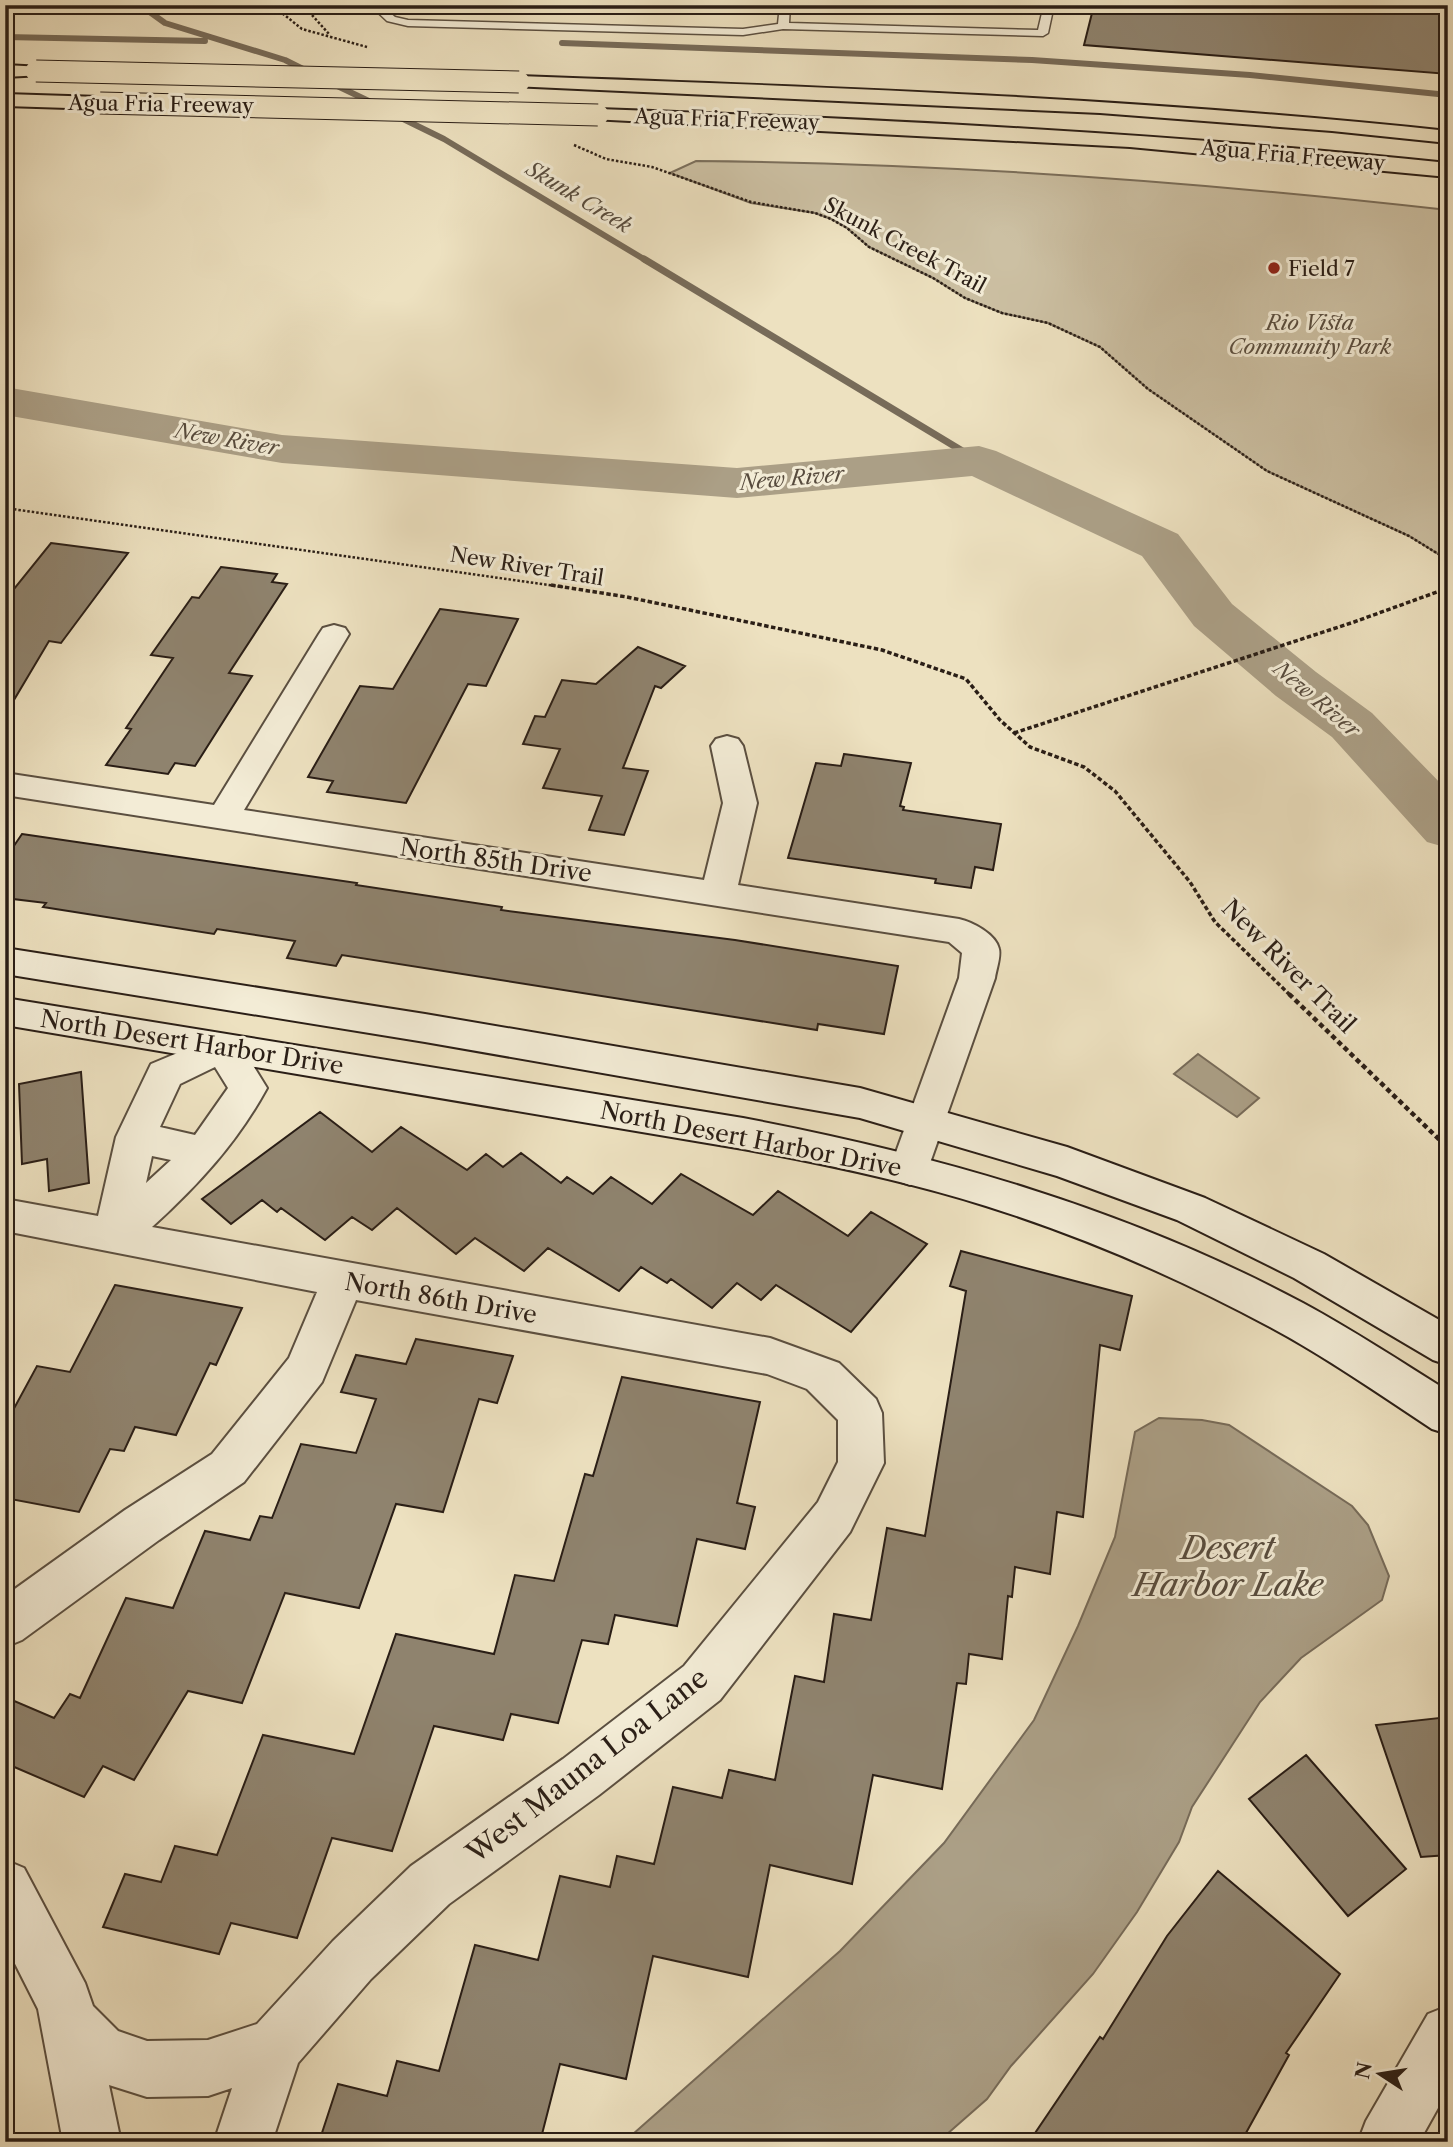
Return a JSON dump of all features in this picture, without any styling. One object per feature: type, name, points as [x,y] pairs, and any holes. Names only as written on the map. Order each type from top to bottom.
[{"type":"highway","name":"Agua Fria Freeway","points":[[5,71],[519,82],[948,98],[1198,114],[1448,137]]},
{"type":"highway","name":"Agua Fria Freeway","points":[[5,100],[821,123],[1151,143],[1336,157],[1448,170]]},
{"type":"street","points":[[222,819],[334,635]]},
{"type":"street","points":[[718,893],[740,803],[727,746]]},
{"type":"street","name":"North 85th Drive","points":[[5,785],[959,931],[981,949],[977,978],[927,1121]]},
{"type":"street","name":"North Desert Harbor Drive","points":[[5,961],[860,1103],[1067,1163],[1191,1209],[1309,1266],[1448,1347]]},
{"type":"street","points":[[114,1236],[136,1137],[165,1073],[223,1048],[248,1000]]},
{"type":"street","name":"North Desert Harbor Drive","points":[[5,1011],[695,1125],[910,1169],[1045,1209],[1128,1241],[1212,1279],[1287,1316],[1448,1415]]},
{"type":"street","points":[[114,1236],[204,1152],[241,1102],[248,1088],[223,1048]]},
{"type":"street","points":[[910,1169],[927,1121]]},
{"type":"street","points":[[136,1137],[204,1152]]},
{"type":"street","name":"North 86th Drive","points":[[5,1215],[344,1280],[770,1356],[823,1376],[860,1413]]},
{"type":"street","points":[[5,1624],[228,1468],[306,1369],[344,1280]]},
{"type":"street","name":"West Mauna Loa Lane","points":[[275,2046],[352,1961],[430,1885],[582,1777],[702,1683],[834,1517],[861,1464],[860,1413]]},
{"type":"street","points":[[5,1887],[65,2003],[92,2142]]},
{"type":"street","points":[[68,2020],[101,2054],[147,2069],[208,2068],[275,2046]]},
{"type":"street","points":[[1387,2142],[1448,2034]]},
{"type":"street","points":[[243,2142],[275,2046]]},
{"type":"lane","points":[[375,5],[391,19],[408,23],[743,32],[783,26],[1043,33],[1049,8],[850,5]]},
{"type":"lane","points":[[783,26],[785,5]]},
{"type":"path","points":[[272,5],[302,29],[330,35],[375,51]]},
{"type":"path","points":[[303,5],[330,35]]},
{"type":"path","name":"Skunk Creek Trail","points":[[568,142],[599,156],[652,167],[751,202],[815,213],[831,219],[847,228],[869,247],[933,278],[965,298],[1002,313],[1048,323],[1100,347],[1148,389],[1268,471],[1409,536],[1448,560]]},
{"type":"path","name":"New River Trail","points":[[5,508],[627,597],[882,650],[966,679],[1013,733],[1030,747],[1084,767],[1115,791],[1190,882],[1216,922],[1448,1148]]},
{"type":"path","points":[[1013,733],[1448,588]]},
{"type":"green space","name":"Rio Vista Community Park","points":[[696,161],[884,166],[1073,176],[1448,210],[1448,560],[1409,536],[1267,471],[1148,389],[1100,347],[1048,323],[1002,313],[965,298],[933,278],[869,247],[847,228],[831,219],[815,213],[751,203],[670,173]]},
{"type":"water","points":[[1198,1054],[1259,1098],[1237,1117],[1174,1074]]},
{"type":"water","name":"Desert Harbor Lake","points":[[1159,1418],[1202,1420],[1229,1425],[1352,1506],[1368,1525],[1389,1576],[1382,1600],[1301,1658],[1260,1702],[1192,1807],[1179,1842],[1137,1912],[1093,1974],[1011,2066],[987,2099],[938,2142],[624,2142],[840,1951],[944,1843],[1034,1720],[1078,1626],[1115,1537],[1135,1432]]},
{"type":"building","points":[[1094,5],[1448,5],[1448,74],[1084,45]]},
{"type":"building","points":[[51,543],[128,553],[61,643],[49,641],[5,715],[5,600]]},
{"type":"building","points":[[221,567],[277,574],[272,582],[287,584],[229,673],[252,676],[195,766],[175,763],[168,774],[106,765],[131,729],[126,728],[173,658],[151,655],[192,597],[199,598]]},
{"type":"building","points":[[440,609],[518,619],[486,686],[468,684],[406,803],[327,792],[333,781],[308,777],[360,686],[393,689]]},
{"type":"building","points":[[638,647],[685,666],[661,688],[655,686],[623,768],[648,771],[624,835],[589,830],[602,796],[543,788],[560,749],[523,744],[535,716],[545,717],[562,680],[596,684]]},
{"type":"building","points":[[844,754],[911,763],[900,806],[904,807],[903,810],[1001,824],[993,870],[975,867],[971,888],[935,883],[936,879],[788,858],[816,763],[841,766]]},
{"type":"building","points":[[22,834],[357,883],[356,885],[502,907],[501,910],[735,940],[898,966],[884,1034],[818,1024],[817,1030],[342,955],[336,966],[287,958],[295,941],[217,929],[214,934],[43,907],[46,903],[5,898],[5,859]]},
{"type":"building","points":[[81,1072],[89,1183],[49,1191],[47,1159],[22,1164],[19,1084]]},
{"type":"building","points":[[320,1112],[372,1152],[401,1127],[467,1170],[486,1154],[503,1167],[521,1153],[561,1183],[567,1177],[593,1194],[611,1177],[652,1204],[681,1174],[753,1215],[778,1191],[848,1236],[871,1212],[927,1244],[851,1332],[776,1285],[761,1300],[737,1283],[712,1308],[671,1279],[667,1283],[641,1267],[619,1291],[548,1248],[524,1271],[475,1238],[456,1254],[397,1208],[372,1230],[352,1217],[325,1240],[281,1208],[277,1212],[262,1200],[231,1224],[202,1199]]},
{"type":"building","points":[[961,1251],[1132,1296],[1120,1350],[1100,1345],[1083,1517],[1057,1512],[1050,1574],[1015,1567],[1012,1597],[1008,1596],[1002,1659],[969,1654],[966,1684],[957,1683],[942,1789],[873,1775],[852,1884],[770,1865],[748,1977],[653,1956],[626,2079],[560,2064],[540,2142],[319,2142],[338,2084],[387,2096],[397,2061],[439,2071],[475,1945],[538,1960],[560,1876],[610,1887],[617,1856],[654,1864],[673,1787],[722,1798],[729,1770],[775,1780],[795,1676],[824,1682],[834,1614],[871,1620],[887,1528],[925,1536],[966,1291],[950,1286]]},
{"type":"building","points":[[115,1285],[242,1308],[216,1365],[210,1363],[176,1435],[135,1427],[124,1451],[110,1449],[79,1512],[5,1498],[5,1425],[37,1366],[70,1372]]},
{"type":"building","points":[[416,1339],[513,1356],[497,1403],[479,1399],[443,1512],[396,1504],[359,1608],[285,1593],[242,1703],[188,1691],[134,1780],[103,1766],[84,1797],[5,1763],[5,1697],[54,1718],[70,1694],[80,1698],[126,1598],[173,1608],[205,1531],[250,1540],[260,1516],[272,1518],[301,1444],[356,1453],[376,1399],[341,1392],[356,1355],[406,1364]]},
{"type":"building","points":[[622,1377],[760,1402],[737,1503],[755,1507],[745,1549],[697,1539],[677,1626],[615,1615],[608,1644],[582,1640],[558,1723],[511,1714],[503,1740],[434,1726],[392,1851],[332,1838],[297,1938],[231,1923],[219,1954],[103,1927],[125,1874],[161,1882],[175,1846],[217,1855],[263,1735],[354,1754],[396,1634],[494,1654],[515,1575],[554,1581],[585,1474],[593,1476]]},
{"type":"building","points":[[1448,1717],[1448,1855],[1421,1857],[1376,1725]]},
{"type":"building","points":[[1306,1755],[1406,1869],[1348,1916],[1249,1799]]},
{"type":"building","points":[[1218,1871],[1340,1974],[1286,2053],[1289,2055],[1241,2142],[1029,2142],[1100,2037],[1103,2039],[1167,1936]]},
{"type":"waterway","name":"Skunk Creek","points":[[140,5],[165,23],[285,60],[309,72]]},
{"type":"waterway","points":[[5,37],[205,41]]},
{"type":"waterway","points":[[562,43],[1032,60],[1250,75],[1448,95]]},
{"type":"waterway","name":"Skunk Creek","points":[[329,82],[375,104]]},
{"type":"waterway","name":"Skunk Creek","points":[[395,115],[444,139],[647,261]]},
{"type":"waterway","name":"Skunk Creek","points":[[644,259],[979,461]]},
{"type":"waterway","name":"New River","points":[[5,401],[282,449],[737,483],[979,461],[1160,545],[1213,615],[1296,684],[1352,725],[1448,828]]},
{"type":"place","name":"Field 7","points":[[1274,268]]}]
